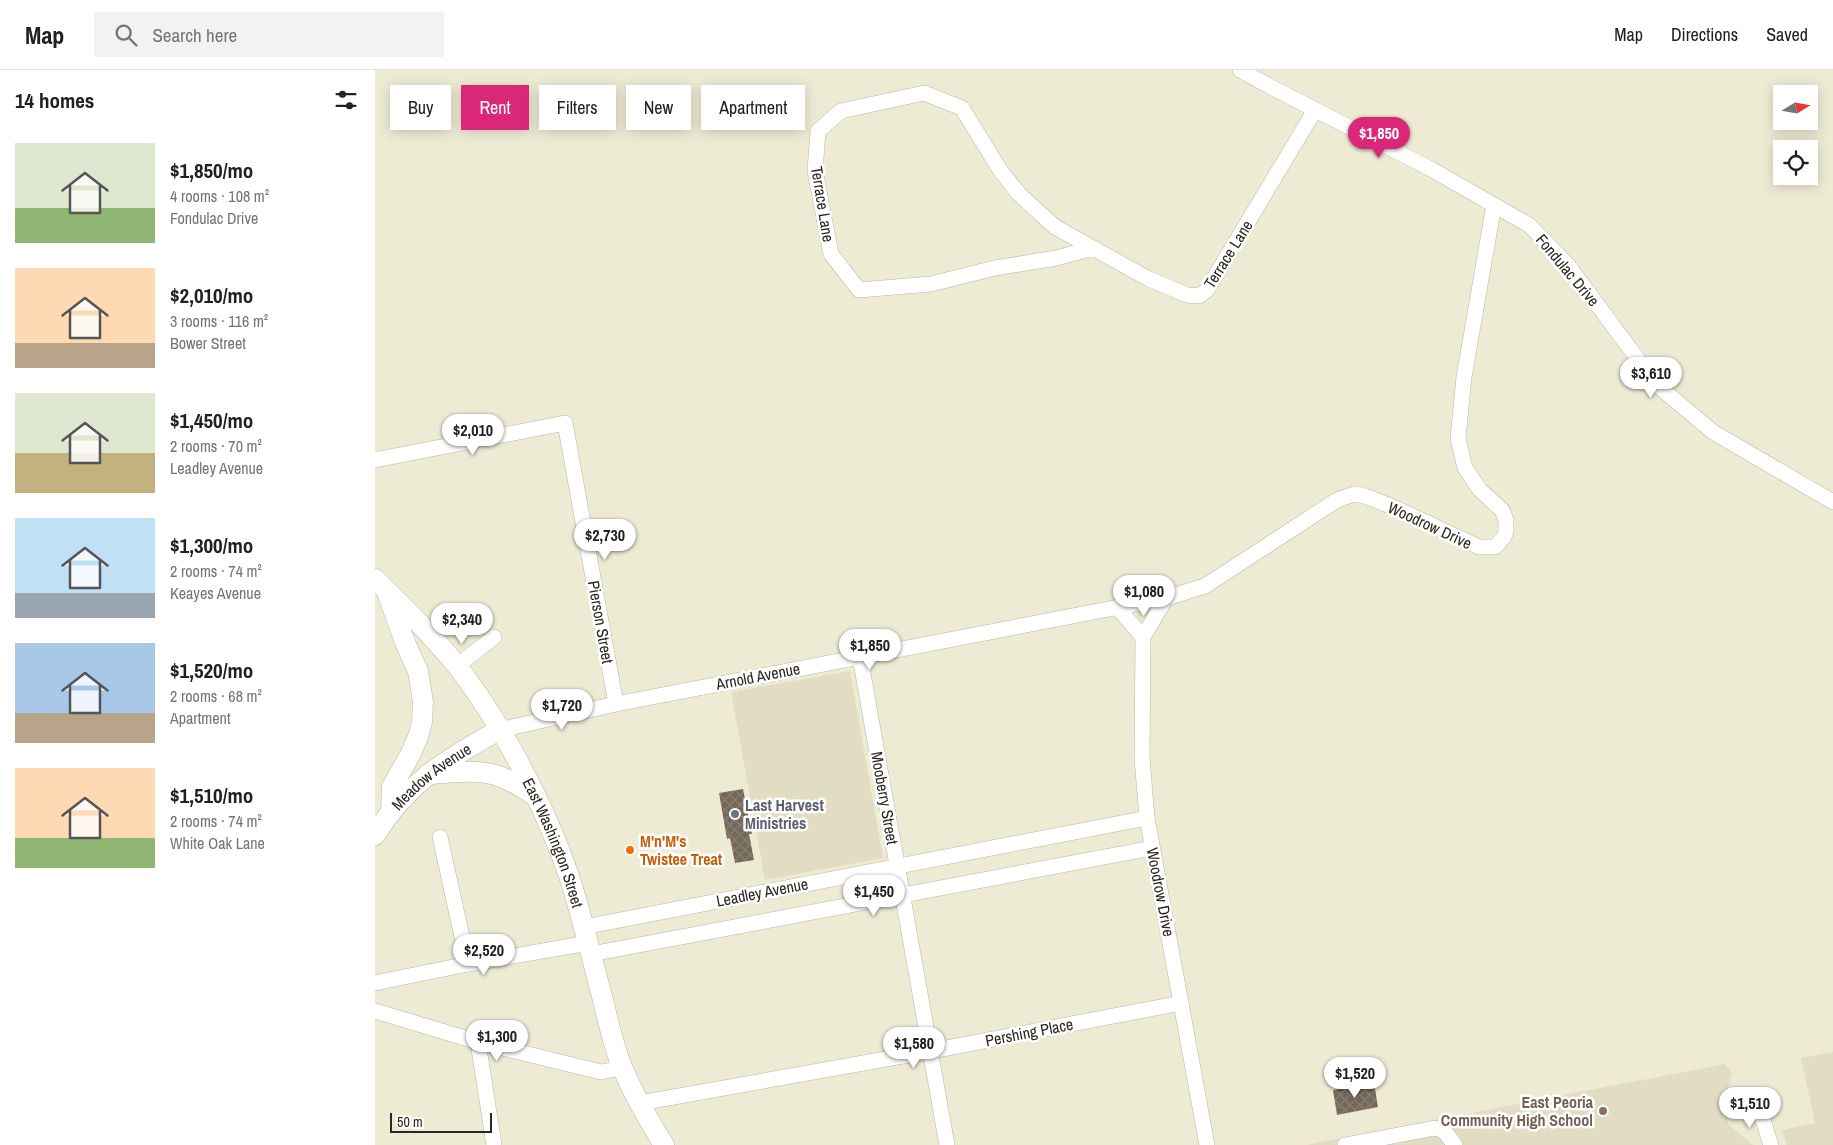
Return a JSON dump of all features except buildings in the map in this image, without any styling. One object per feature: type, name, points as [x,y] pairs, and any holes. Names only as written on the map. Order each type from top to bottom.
[{"type":"main road","name":"East Washington Street","points":[[381,585],[405,608],[457,666],[485,706],[537,797],[559,850],[588,941],[608,1022],[622,1068],[664,1145]]},
{"type":"main road","points":[[381,585],[418,671],[423,702],[422,722],[418,736],[410,756],[392,787],[391,812]]},
{"type":"main road","name":"Meadow Avenue","points":[[375,835],[391,812],[428,774],[463,750],[499,730]]},
{"type":"main road","points":[[428,774],[477,772],[499,776],[512,781],[537,797]]},
{"type":"street","name":"Fondulac Drive","points":[[1240,70],[1431,169],[1529,225],[1567,264],[1657,384],[1713,432],[1833,502]]},
{"type":"street","name":"Terrace Lane","points":[[1094,248],[1056,258],[995,268],[931,284],[859,290],[831,254],[815,171],[818,131],[841,111],[924,93],[962,108],[1000,170],[1019,194],[1055,227],[1094,248],[1147,278],[1195,297],[1204,294],[1315,110]]},
{"type":"street","name":"Woodrow Drive","points":[[1166,598],[1205,586],[1337,500],[1348,495],[1365,496],[1393,507],[1479,547],[1495,547],[1502,541],[1506,532],[1504,514],[1480,490],[1469,475],[1461,457],[1457,438],[1464,377],[1494,205]]},
{"type":"street","name":"Pierson Street","points":[[375,460],[565,423],[616,704]]},
{"type":"street","name":"Arnold Avenue","points":[[499,730],[616,704],[1166,598]]},
{"type":"street","points":[[1117,607],[1143,637],[1166,598]]},
{"type":"street","points":[[457,666],[494,637]]},
{"type":"street","name":"Woodrow Drive","points":[[1143,637],[1142,758],[1147,818],[1207,1145]]},
{"type":"street","name":"Mooberry Street","points":[[861,657],[947,1145]]},
{"type":"street","name":"Leadley Avenue","points":[[588,941],[897,865],[1147,818]]},
{"type":"street","points":[[440,837],[467,964]]},
{"type":"street","name":"Leadley Avenue","points":[[375,984],[588,941],[903,896],[1152,848]]},
{"type":"street","name":"Pershing Place","points":[[640,1103],[931,1051],[1181,1003]]},
{"type":"street","points":[[375,1011],[477,1042],[601,1072],[622,1068]]},
{"type":"street","points":[[477,1042],[494,1145]]},
{"type":"street","points":[[1758,1104],[1771,1145]]},
{"type":"street","points":[[1345,1145],[1435,1128],[1444,1131],[1455,1145]]},
{"type":"shaded area","points":[[850,671],[883,858],[765,880],[731,692]]},
{"type":"shaded area","points":[[1833,1052],[1833,1145],[1787,1145],[1782,1130],[1815,1123],[1801,1058]]},
{"type":"shaded area","name":"East Peoria Community High School","points":[[1725,1064],[1732,1073],[1725,1098],[1728,1124],[1753,1145],[1306,1145]]},
{"type":"place","name":"Last Harvest Ministries","points":[[735,814]]},
{"type":"place","name":"M'n'M's Twistee Treat","points":[[630,850]]},
{"type":"place","name":"East Peoria Community High School","points":[[1603,1111]]}]
